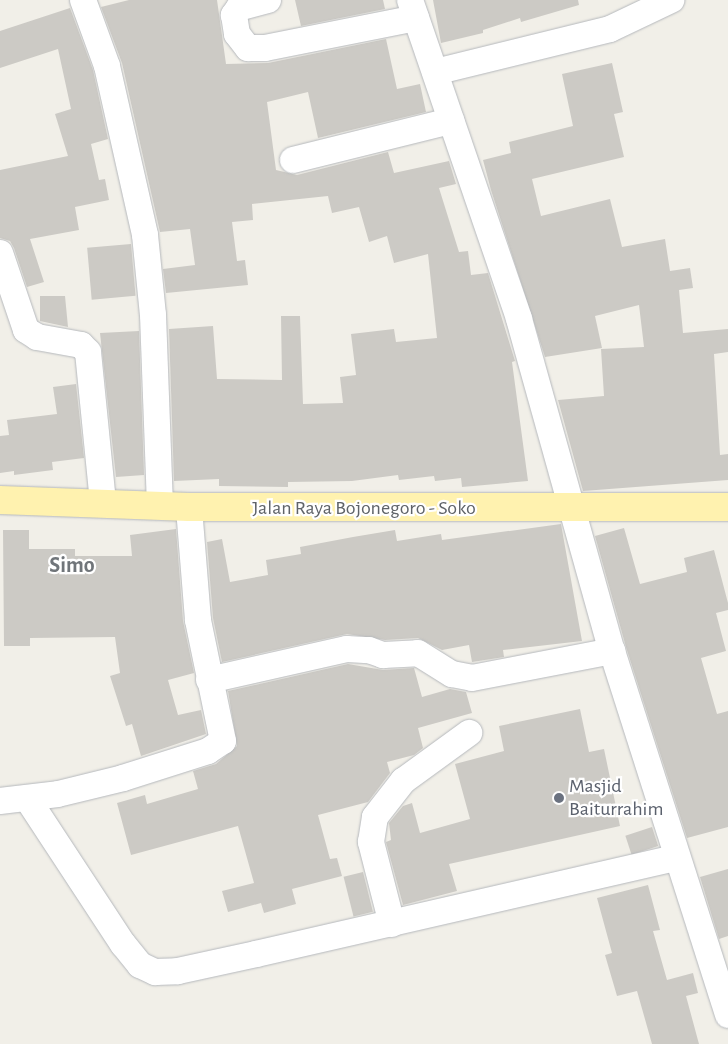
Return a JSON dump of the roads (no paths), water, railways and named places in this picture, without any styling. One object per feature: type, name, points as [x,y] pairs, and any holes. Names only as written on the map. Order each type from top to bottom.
[{"type":"main road","name":"Jalan Raya Bojonegoro - Soko","points":[[0,500],[103,502],[189,507],[572,510],[728,507]]},
{"type":"street","points":[[83,0],[107,66],[145,235],[153,315],[160,505]]},
{"type":"street","points":[[268,0],[239,8],[234,14],[237,34],[248,48],[265,48],[413,9],[519,320],[612,651],[676,858],[728,1015]]},
{"type":"street","points":[[435,72],[610,29],[671,0]]},
{"type":"street","points":[[293,160],[451,121]]},
{"type":"street","points":[[0,253],[26,330],[36,337],[81,345],[88,352],[103,502]]},
{"type":"street","points":[[0,801],[58,794],[142,772],[218,747],[224,738],[209,680],[198,620],[189,507]]},
{"type":"street","points":[[209,680],[347,649],[369,650],[382,655],[418,653],[452,674],[472,678],[612,651]]},
{"type":"street","points":[[392,924],[371,842],[375,817],[403,782],[469,733]]},
{"type":"street","points":[[27,798],[123,944],[137,962],[149,970],[178,971],[392,924],[676,858]]},
{"type":"place","name":"Masjid Baiturrahim","points":[[559,798]]},
{"type":"district","name":"Simo","points":[[72,566]]}]
